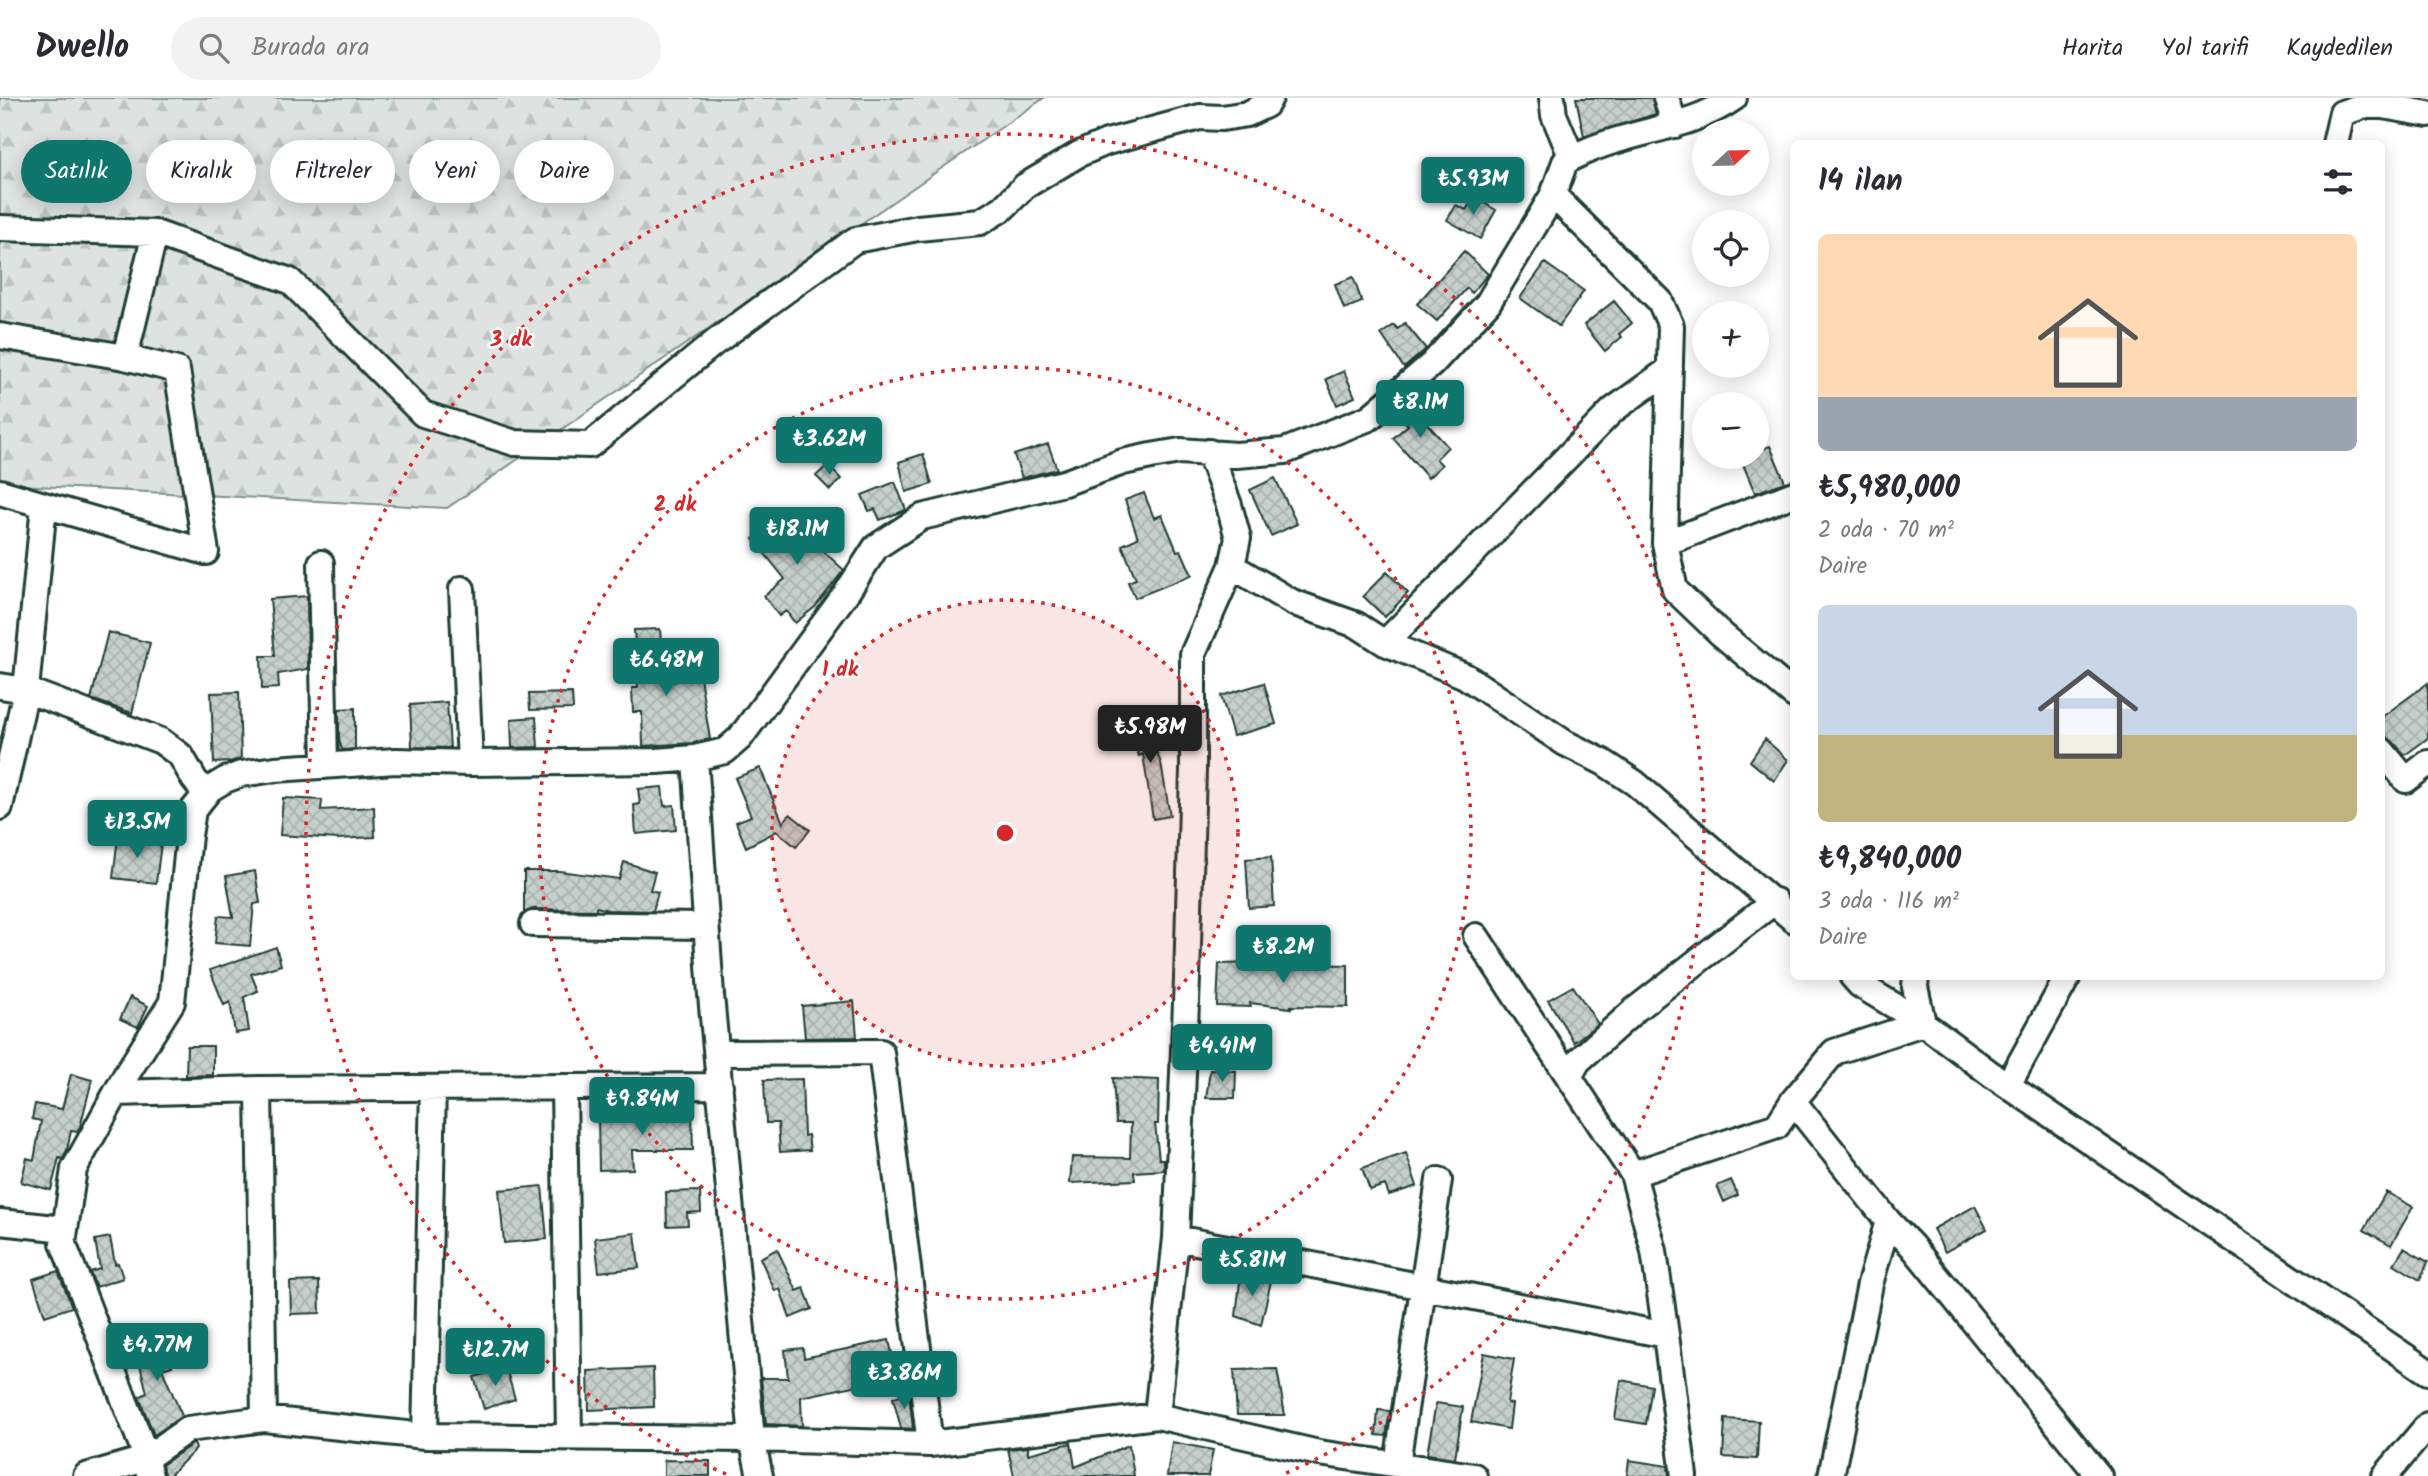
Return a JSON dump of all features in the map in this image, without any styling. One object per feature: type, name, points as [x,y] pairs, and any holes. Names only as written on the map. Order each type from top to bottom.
[{"type":"street","points":[[0,228],[155,233],[290,281],[423,414],[515,443],[590,445],[714,343],[855,240],[918,228],[979,222],[1003,208],[1025,186],[1079,153],[1107,142],[1200,117],[1222,118],[1247,114],[1266,104],[1270,98]]},
{"type":"street","points":[[1552,98],[1554,115],[1572,158]]},
{"type":"street","points":[[1666,98],[1675,125]]},
{"type":"street","points":[[147,1467],[63,1243],[74,1169],[116,1093],[172,1002],[188,836],[193,810],[206,794],[225,780],[241,774],[325,766],[396,761],[621,762],[695,758],[725,751],[740,738],[847,592],[876,547],[922,517],[1064,483],[1123,462],[1180,451],[1236,455],[1284,451],[1369,418],[1432,365],[1488,303],[1553,195],[1565,162],[1720,108],[1734,98]]},
{"type":"street","points":[[2336,140],[2342,113],[2363,106],[2383,106],[2428,114]]},
{"type":"street","points":[[1553,195],[1660,301],[1671,326],[1665,543],[1675,590],[1720,634],[1790,692]]},
{"type":"street","points":[[125,357],[155,233]]},
{"type":"street","points":[[0,336],[125,357],[177,370],[206,552],[0,492]]},
{"type":"street","points":[[1385,643],[1613,410],[1670,369]]},
{"type":"street","points":[[1157,1416],[1176,1238],[1187,979],[1193,770],[1193,654],[1233,566],[1238,538],[1209,452]]},
{"type":"street","points":[[1665,543],[1790,496]]},
{"type":"street","points":[[0,807],[26,690],[44,505]]},
{"type":"street","points":[[321,563],[325,766]]},
{"type":"street","points":[[1233,566],[1292,602],[1357,625],[1385,643],[1465,676],[1565,743],[1604,762],[1635,783],[1790,916]]},
{"type":"street","points":[[462,589],[470,763]]},
{"type":"street","points":[[0,686],[26,690],[161,741],[181,756],[206,794]]},
{"type":"street","points":[[2385,755],[2406,780],[2428,763]]},
{"type":"street","points":[[695,758],[717,1053],[752,1439],[760,1476]]},
{"type":"street","points":[[1569,1077],[1577,1061],[1636,1009],[1775,901]]},
{"type":"street","points":[[533,924],[706,926]]},
{"type":"street","points":[[1476,936],[1633,1174],[1654,1251],[1684,1476]]},
{"type":"street","points":[[1856,980],[1923,1023],[2008,1085],[2428,1371]]},
{"type":"street","points":[[1916,980],[1923,1023]]},
{"type":"street","points":[[2008,1085],[2066,980]]},
{"type":"street","points":[[1633,1174],[1777,1126],[1793,1101],[1834,1052],[1923,1023]]},
{"type":"street","points":[[717,1053],[880,1052],[930,1444]]},
{"type":"street","points":[[116,1093],[720,1086]]},
{"type":"street","points":[[564,1087],[569,1437]]},
{"type":"street","points":[[425,1436],[433,1088]]},
{"type":"street","points":[[259,1090],[264,1419]]},
{"type":"street","points":[[1793,1101],[1888,1221],[1912,1246],[2099,1476]]},
{"type":"street","points":[[1397,1464],[1439,1180]]},
{"type":"street","points":[[1831,1476],[1870,1284],[1888,1221]]},
{"type":"street","points":[[0,1222],[65,1229]]},
{"type":"street","points":[[1176,1238],[1666,1335]]},
{"type":"street","points":[[86,1476],[147,1467],[188,1429],[264,1419],[425,1436],[752,1439],[930,1444],[1157,1416],[1319,1452],[1474,1476]]},
{"type":"street","points":[[2385,1476],[2428,1425]]},
{"type":"green space","points":[[0,98],[1044,98],[447,508],[0,484]]},
{"type":"building","points":[[1576,98],[1652,98],[1656,114],[1584,136]]},
{"type":"building","points":[[1474,197],[1496,210],[1480,239],[1447,220],[1456,205],[1466,210]]},
{"type":"building","points":[[1464,251],[1488,274],[1472,293],[1467,288],[1437,321],[1417,304]]},
{"type":"building","points":[[1545,263],[1584,291],[1559,326],[1520,298]]},
{"type":"building","points":[[1353,277],[1362,302],[1344,309],[1335,284]]},
{"type":"building","points":[[1614,301],[1632,323],[1619,334],[1622,337],[1605,351],[1584,325]]},
{"type":"building","points":[[1405,323],[1426,349],[1404,368],[1381,334],[1394,325],[1398,329]]},
{"type":"building","points":[[1344,371],[1355,397],[1337,405],[1326,379]]},
{"type":"building","points":[[1416,401],[1429,415],[1424,420],[1448,447],[1436,459],[1442,465],[1428,478],[1393,438],[1408,425],[1399,416]]},
{"type":"building","points":[[1048,444],[1057,469],[1022,478],[1014,455]]},
{"type":"building","points":[[1769,446],[1785,482],[1755,493],[1745,469],[1769,469]]},
{"type":"building","points":[[923,454],[932,484],[906,492],[899,462]]},
{"type":"building","points":[[828,465],[841,479],[830,490],[816,476]]},
{"type":"building","points":[[1275,478],[1297,524],[1271,536],[1250,490]]},
{"type":"building","points":[[895,482],[906,510],[880,520],[875,509],[869,511],[862,495]]},
{"type":"building","points":[[1144,493],[1154,518],[1162,515],[1177,551],[1181,550],[1192,575],[1135,598],[1128,582],[1136,579],[1122,545],[1138,538],[1125,500]]},
{"type":"building","points":[[788,509],[811,536],[809,538],[844,570],[815,607],[795,623],[786,611],[779,616],[764,596],[785,579],[753,539]]},
{"type":"building","points":[[1387,572],[1408,593],[1385,617],[1363,596]]},
{"type":"building","points":[[307,596],[308,669],[278,674],[279,688],[262,689],[261,656],[275,656],[270,599]]},
{"type":"building","points":[[660,629],[664,683],[700,677],[710,739],[693,743],[643,746],[642,712],[633,712],[632,688],[638,688],[634,630]]},
{"type":"building","points":[[108,632],[150,643],[132,713],[91,699]]},
{"type":"building","points":[[1264,683],[1276,724],[1233,736],[1221,696]]},
{"type":"building","points":[[2428,683],[2428,738],[2405,755],[2385,735],[2385,715]]},
{"type":"building","points":[[239,692],[241,759],[214,763],[211,693]]},
{"type":"building","points":[[572,693],[573,709],[530,710],[529,694]]},
{"type":"building","points":[[447,702],[450,748],[412,747],[410,705]]},
{"type":"building","points":[[355,708],[355,749],[342,750],[339,739],[339,709]]},
{"type":"building","points":[[1141,713],[1161,763],[1170,816],[1153,819],[1143,754],[1139,756],[1124,719]]},
{"type":"building","points":[[536,717],[538,747],[512,748],[511,719]]},
{"type":"building","points":[[1765,739],[1788,760],[1774,781],[1750,761]]},
{"type":"building","points":[[760,768],[783,823],[790,814],[810,830],[796,847],[777,831],[746,847],[736,822],[751,816],[735,778]]},
{"type":"building","points":[[662,787],[664,806],[674,805],[676,830],[636,834],[634,805],[640,804],[638,789]]},
{"type":"building","points":[[283,798],[322,800],[321,810],[374,807],[375,837],[338,839],[280,835]]},
{"type":"building","points":[[118,837],[161,843],[156,883],[113,878]]},
{"type":"building","points":[[1271,857],[1274,906],[1249,908],[1246,859]]},
{"type":"building","points":[[624,862],[655,872],[650,890],[658,892],[653,911],[608,910],[596,907],[596,910],[533,909],[524,913],[524,871],[559,871],[619,879]]},
{"type":"building","points":[[255,871],[260,903],[254,904],[250,946],[215,943],[218,916],[233,917],[226,876]]},
{"type":"building","points":[[276,947],[281,965],[251,974],[258,991],[244,997],[249,1031],[235,1033],[230,1002],[224,1005],[210,970]]},
{"type":"building","points":[[1254,963],[1308,967],[1308,964],[1348,965],[1348,1007],[1291,1008],[1250,1003],[1251,1007],[1217,1006],[1219,964]]},
{"type":"building","points":[[1573,986],[1598,1024],[1574,1042],[1548,1000]]},
{"type":"building","points":[[130,997],[148,1006],[138,1027],[120,1019]]},
{"type":"building","points":[[854,1001],[857,1037],[805,1038],[802,1006]]},
{"type":"building","points":[[187,1046],[213,1046],[213,1075],[186,1076]]},
{"type":"building","points":[[1210,1070],[1236,1071],[1235,1098],[1206,1098]]},
{"type":"building","points":[[71,1074],[92,1080],[80,1127],[77,1132],[71,1131],[63,1159],[59,1158],[51,1190],[21,1182],[27,1158],[34,1160],[41,1121],[32,1119],[35,1104],[62,1109]]},
{"type":"building","points":[[1113,1078],[1159,1080],[1158,1124],[1155,1124],[1159,1159],[1164,1159],[1164,1170],[1134,1172],[1135,1180],[1070,1183],[1072,1157],[1130,1158],[1131,1123],[1116,1123]]},
{"type":"building","points":[[802,1079],[804,1136],[808,1135],[810,1150],[780,1152],[778,1123],[766,1123],[764,1080]]},
{"type":"building","points":[[647,1112],[692,1112],[693,1150],[632,1150],[633,1169],[599,1170],[598,1118],[647,1117]]},
{"type":"building","points":[[1406,1153],[1417,1186],[1389,1195],[1385,1185],[1370,1190],[1362,1168]]},
{"type":"building","points":[[1731,1180],[1738,1195],[1724,1202],[1717,1186]]},
{"type":"building","points":[[542,1186],[547,1239],[504,1243],[499,1190]]},
{"type":"building","points":[[700,1191],[701,1212],[687,1213],[688,1225],[667,1226],[666,1192]]},
{"type":"building","points":[[2386,1192],[2413,1207],[2391,1245],[2364,1230]]},
{"type":"building","points":[[1975,1206],[1987,1229],[1945,1252],[1933,1229]]},
{"type":"building","points":[[635,1233],[639,1268],[599,1272],[595,1238]]},
{"type":"building","points":[[110,1237],[115,1264],[118,1263],[123,1278],[96,1287],[90,1272],[100,1269],[95,1240]]},
{"type":"building","points":[[2404,1248],[2428,1262],[2420,1280],[2394,1264]]},
{"type":"building","points":[[777,1249],[797,1291],[804,1288],[812,1309],[790,1318],[780,1289],[775,1291],[760,1258]]},
{"type":"building","points":[[58,1271],[72,1307],[45,1316],[33,1279]]},
{"type":"building","points":[[1241,1273],[1271,1281],[1261,1325],[1236,1316]]},
{"type":"building","points":[[319,1281],[320,1313],[291,1314],[290,1282]]},
{"type":"building","points":[[163,1333],[172,1366],[162,1369],[182,1416],[154,1435],[139,1397],[147,1393],[134,1341]]},
{"type":"building","points":[[889,1340],[897,1377],[801,1397],[802,1426],[766,1424],[761,1378],[788,1378],[785,1350],[803,1348],[804,1358]]},
{"type":"building","points":[[1484,1353],[1514,1359],[1507,1403],[1512,1404],[1509,1429],[1471,1422]]},
{"type":"building","points":[[506,1368],[515,1399],[484,1409],[474,1377]]},
{"type":"building","points":[[653,1368],[654,1407],[589,1410],[588,1371]]},
{"type":"building","points":[[1277,1369],[1285,1415],[1237,1415],[1234,1370]]},
{"type":"building","points":[[1621,1380],[1652,1386],[1646,1424],[1615,1419]]},
{"type":"building","points":[[909,1393],[913,1429],[901,1428],[893,1398]]},
{"type":"building","points":[[1436,1403],[1463,1407],[1455,1458],[1427,1454]]},
{"type":"building","points":[[1378,1410],[1390,1411],[1386,1436],[1376,1435]]},
{"type":"building","points":[[1725,1419],[1759,1421],[1757,1459],[1723,1457]]},
{"type":"building","points":[[1172,1442],[1213,1450],[1208,1476],[1167,1476]]},
{"type":"building","points":[[194,1443],[196,1449],[169,1476],[164,1476],[162,1465]]},
{"type":"building","points":[[1071,1443],[1075,1467],[1129,1445],[1134,1476],[1014,1476],[1008,1449],[1028,1447],[1028,1454]]},
{"type":"building","points":[[664,1460],[710,1461],[710,1476],[664,1476]]},
{"type":"building","points":[[1629,1460],[1668,1466],[1669,1476],[1627,1476]]}]
